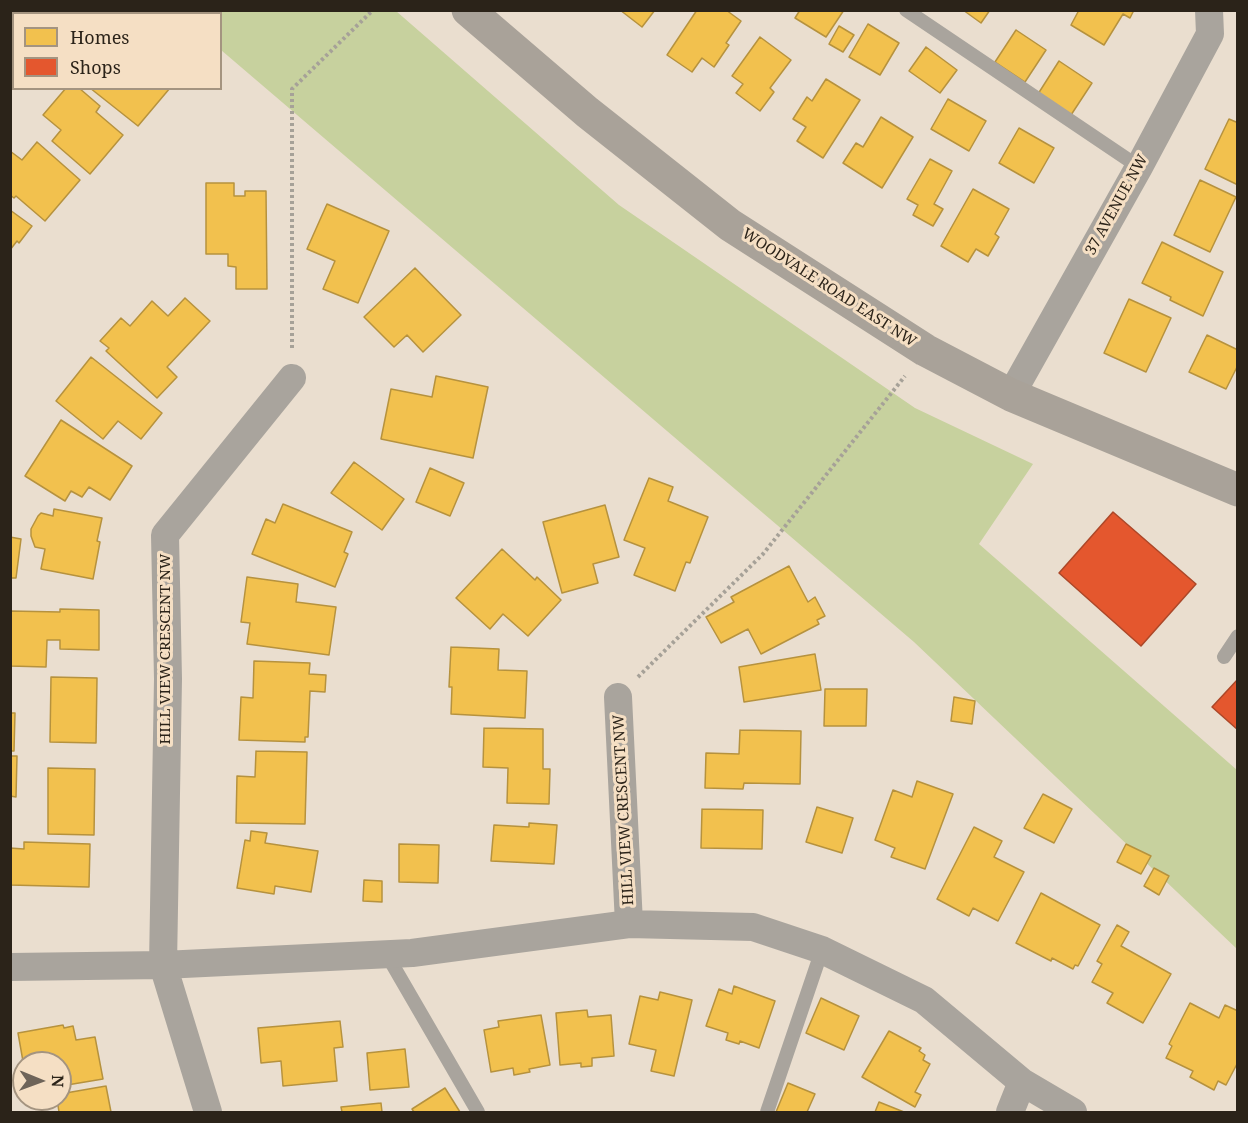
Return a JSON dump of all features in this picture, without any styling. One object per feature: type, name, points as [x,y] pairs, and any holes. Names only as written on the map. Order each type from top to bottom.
[{"type":"street","name":"WOODVALE ROAD EAST NW","points":[[468,10],[587,112],[730,225],[925,350],[1011,395],[1238,490]]},
{"type":"street","name":"37 AVENUE NW","points":[[1011,395],[1139,167],[1210,33],[1209,10]]},
{"type":"street","name":"HILL VIEW CRESCENT NW","points":[[208,1113],[163,965],[168,679],[165,535],[292,378]]},
{"type":"street","name":"HILL VIEW CRESCENT NW","points":[[618,697],[629,924]]},
{"type":"street","name":"HILL VIEW CRESCENT NW","points":[[10,967],[163,965],[387,955],[629,924],[753,927],[822,950],[924,1000],[1022,1082],[1074,1113]]},
{"type":"street","points":[[1010,1113],[1022,1082]]},
{"type":"lane","points":[[906,10],[1139,167]]},
{"type":"lane","points":[[1224,657],[1238,636]]},
{"type":"lane","points":[[767,1113],[822,950]]},
{"type":"lane","points":[[387,955],[478,1113]]},
{"type":"path","points":[[292,378],[292,89],[373,10]]},
{"type":"path","points":[[618,697],[763,554],[925,350]]},
{"type":"green space","points":[[174,11],[396,11],[619,205],[915,408],[1033,464],[979,544],[1237,770],[1237,949],[914,642],[222,51],[222,12]]},
{"type":"building: Homes","points":[[126,10],[181,10],[182,12],[127,12]]},
{"type":"building: Homes","points":[[620,10],[655,10],[642,27]]},
{"type":"building: Homes","points":[[697,10],[726,10],[741,21],[714,67],[702,58],[692,72],[667,55]]},
{"type":"building: Homes","points":[[800,10],[844,10],[826,37],[795,18]]},
{"type":"building: Homes","points":[[963,10],[990,10],[981,23]]},
{"type":"building: Homes","points":[[1079,10],[1134,10],[1130,18],[1123,14],[1104,45],[1071,25]]},
{"type":"building: Homes","points":[[868,24],[899,43],[880,75],[849,57]]},
{"type":"building: Homes","points":[[839,26],[854,35],[843,52],[829,44]]},
{"type":"building: Homes","points":[[1016,30],[1046,50],[1025,82],[995,62]]},
{"type":"building: Homes","points":[[760,37],[791,60],[770,88],[774,92],[760,111],[736,93],[743,84],[732,76]]},
{"type":"building: Homes","points":[[926,47],[957,70],[940,93],[909,71]]},
{"type":"building: Homes","points":[[1059,61],[1092,83],[1071,115],[1038,94]]},
{"type":"building: Homes","points":[[826,79],[860,100],[823,158],[797,141],[806,127],[793,119],[807,97],[812,101]]},
{"type":"building: Homes","points":[[64,90],[81,90],[100,106],[96,112],[123,135],[90,174],[52,141],[61,130],[43,115]]},
{"type":"building: Homes","points":[[93,90],[168,90],[138,126]]},
{"type":"building: Homes","points":[[948,99],[986,121],[969,151],[931,129]]},
{"type":"building: Homes","points":[[881,117],[913,137],[882,188],[843,163],[856,143],[863,147]]},
{"type":"building: Homes","points":[[1229,119],[1236,122],[1238,119],[1238,185],[1205,169]]},
{"type":"building: Homes","points":[[1019,128],[1054,148],[1034,183],[999,163]]},
{"type":"building: Homes","points":[[37,142],[80,180],[45,221],[16,196],[14,198],[10,195],[10,151],[22,160]]},
{"type":"building: Homes","points":[[930,159],[952,171],[934,204],[943,209],[933,226],[913,215],[918,205],[907,199]]},
{"type":"building: Homes","points":[[1200,180],[1236,197],[1210,252],[1174,235]]},
{"type":"building: Homes","points":[[206,183],[234,183],[234,196],[245,196],[245,191],[266,191],[267,289],[236,289],[236,267],[228,266],[228,254],[206,254]]},
{"type":"building: Homes","points":[[973,189],[1009,209],[995,234],[999,237],[988,256],[976,249],[968,262],[941,246]]},
{"type":"building: Homes","points":[[327,204],[389,231],[358,303],[323,289],[335,261],[307,249]]},
{"type":"building: Homes","points":[[10,210],[32,226],[19,243],[17,241],[10,250]]},
{"type":"building: Homes","points":[[1162,242],[1223,272],[1203,316],[1142,283]]},
{"type":"building: Homes","points":[[415,268],[461,315],[423,352],[407,335],[394,347],[364,317]]},
{"type":"building: Homes","points":[[185,298],[210,321],[167,367],[177,377],[157,398],[106,351],[109,348],[100,341],[121,318],[130,326],[152,301],[168,316]]},
{"type":"building: Homes","points":[[1129,299],[1171,318],[1146,372],[1104,353]]},
{"type":"building: Homes","points":[[1207,335],[1238,350],[1238,365],[1226,389],[1189,372]]},
{"type":"building: Homes","points":[[91,357],[162,413],[141,439],[118,421],[103,439],[56,401]]},
{"type":"building: Homes","points":[[436,376],[488,387],[473,458],[381,439],[391,389],[432,397]]},
{"type":"building: Homes","points":[[61,420],[132,466],[110,500],[89,487],[82,497],[71,491],[65,501],[25,476]]},
{"type":"building: Homes","points":[[354,462],[404,499],[382,530],[331,493]]},
{"type":"building: Homes","points":[[430,468],[464,483],[450,516],[416,502]]},
{"type":"building: Homes","points":[[649,478],[673,487],[668,501],[708,517],[690,563],[686,562],[675,591],[634,575],[645,548],[624,540]]},
{"type":"building: Homes","points":[[283,504],[352,532],[344,552],[348,554],[335,587],[252,554],[266,519],[275,523]]},
{"type":"building: Homes","points":[[605,505],[619,557],[593,564],[598,583],[562,593],[543,522]]},
{"type":"building: Homes","points":[[54,509],[102,518],[93,579],[41,569],[45,549],[35,547],[31,529],[41,513],[53,516]]},
{"type":"building: Homes","points":[[10,537],[21,539],[16,578],[10,578]]},
{"type":"building: Homes","points":[[502,549],[535,580],[537,577],[561,600],[528,636],[503,614],[490,629],[456,598]]},
{"type":"building: Homes","points":[[789,566],[808,602],[815,597],[825,616],[817,620],[819,624],[761,654],[748,629],[721,643],[706,617],[734,602],[731,597]]},
{"type":"building: Homes","points":[[247,577],[298,584],[296,602],[336,607],[329,655],[247,644],[250,623],[241,622]]},
{"type":"building: Homes","points":[[60,609],[99,610],[99,650],[60,649],[60,640],[47,640],[46,667],[10,666],[10,611],[60,612]]},
{"type":"building: Homes","points":[[451,647],[499,649],[498,670],[527,671],[525,718],[451,714],[452,687],[449,687]]},
{"type":"building: Homes","points":[[815,654],[821,690],[744,702],[739,667]]},
{"type":"building: Homes","points":[[254,661],[310,663],[309,674],[326,675],[325,692],[310,691],[308,737],[305,737],[305,742],[239,740],[241,697],[253,698]]},
{"type":"building: Homes","points":[[51,677],[97,678],[96,743],[50,742]]},
{"type":"building: Homes","points":[[825,689],[867,689],[866,726],[824,726]]},
{"type":"building: Homes","points":[[954,697],[975,701],[972,724],[951,721]]},
{"type":"building: Homes","points":[[10,713],[15,713],[14,751],[10,751]]},
{"type":"building: Homes","points":[[484,728],[543,729],[543,769],[550,769],[549,804],[507,803],[508,768],[483,767]]},
{"type":"building: Homes","points":[[740,730],[801,731],[800,784],[744,783],[743,789],[705,788],[706,753],[739,754]]},
{"type":"building: Homes","points":[[256,751],[307,752],[305,824],[236,823],[237,776],[255,777]]},
{"type":"building: Homes","points":[[10,756],[17,756],[16,797],[10,796]]},
{"type":"building: Homes","points":[[48,768],[95,769],[94,835],[48,834]]},
{"type":"building: Homes","points":[[917,781],[953,794],[925,869],[891,857],[895,848],[875,840],[893,790],[912,797]]},
{"type":"building: Homes","points":[[1043,794],[1072,809],[1054,843],[1024,828]]},
{"type":"building: Homes","points":[[817,807],[853,818],[842,853],[806,842]]},
{"type":"building: Homes","points":[[702,809],[763,810],[762,849],[701,848]]},
{"type":"building: Homes","points":[[529,823],[557,825],[554,864],[491,861],[494,825],[529,827]]},
{"type":"building: Homes","points":[[974,827],[1002,841],[994,857],[1024,872],[998,921],[973,908],[969,916],[937,899]]},
{"type":"building: Homes","points":[[251,831],[267,833],[265,843],[318,851],[311,892],[275,886],[274,894],[237,888],[245,840],[250,841]]},
{"type":"building: Homes","points":[[24,842],[90,844],[89,887],[10,885],[10,848],[24,849]]},
{"type":"building: Homes","points":[[399,844],[439,845],[438,883],[399,882]]},
{"type":"building: Homes","points":[[1126,844],[1151,856],[1141,874],[1117,862]]},
{"type":"building: Homes","points":[[1154,868],[1169,876],[1159,895],[1144,886]]},
{"type":"building: Homes","points":[[364,880],[382,881],[382,902],[363,901]]},
{"type":"building: Homes","points":[[1041,893],[1100,925],[1078,966],[1075,965],[1073,969],[1052,958],[1051,961],[1016,943]]},
{"type":"building: Homes","points":[[1117,925],[1129,932],[1121,946],[1171,974],[1143,1023],[1107,1003],[1113,993],[1092,982],[1102,964],[1097,961]]},
{"type":"building: Homes","points":[[734,986],[775,1001],[759,1048],[740,1041],[739,1044],[726,1040],[728,1033],[706,1026],[719,989],[732,994]]},
{"type":"building: Homes","points":[[660,992],[692,1000],[674,1076],[651,1071],[656,1050],[629,1044],[640,996],[658,1000]]},
{"type":"building: Homes","points":[[821,998],[859,1016],[844,1050],[806,1033]]},
{"type":"building: Homes","points":[[1190,1003],[1219,1018],[1225,1005],[1238,1011],[1238,1062],[1226,1085],[1218,1081],[1214,1090],[1190,1077],[1193,1071],[1166,1058],[1172,1046],[1169,1044]]},
{"type":"building: Homes","points":[[587,1010],[588,1017],[611,1015],[614,1056],[592,1058],[592,1066],[581,1067],[581,1063],[560,1065],[556,1013]]},
{"type":"building: Homes","points":[[541,1015],[550,1065],[514,1075],[513,1068],[491,1072],[484,1030],[499,1027],[498,1021]]},
{"type":"building: Homes","points":[[340,1021],[343,1047],[334,1048],[337,1081],[283,1086],[281,1061],[261,1063],[258,1028]]},
{"type":"building: Homes","points":[[63,1025],[64,1028],[73,1026],[76,1040],[95,1037],[103,1079],[72,1084],[72,1051],[21,1051],[18,1033]]},
{"type":"building: Homes","points":[[889,1031],[921,1048],[919,1051],[925,1055],[923,1060],[930,1064],[915,1092],[921,1095],[915,1107],[862,1077]]},
{"type":"building: Homes","points":[[405,1049],[409,1087],[370,1090],[367,1053]]},
{"type":"building: Homes","points":[[788,1083],[815,1094],[807,1112],[776,1112]]},
{"type":"building: Homes","points":[[106,1086],[111,1112],[59,1112],[72,1111],[72,1092]]},
{"type":"building: Homes","points":[[445,1088],[460,1112],[414,1112],[412,1109]]},
{"type":"building: Homes","points":[[879,1102],[904,1112],[875,1112]]},
{"type":"building: Homes","points":[[381,1103],[382,1112],[342,1112],[341,1107]]},
{"type":"building: Shops","points":[[1113,512],[1196,584],[1141,646],[1059,573]]},
{"type":"building: Shops","points":[[1238,679],[1238,730],[1212,707]]}]
